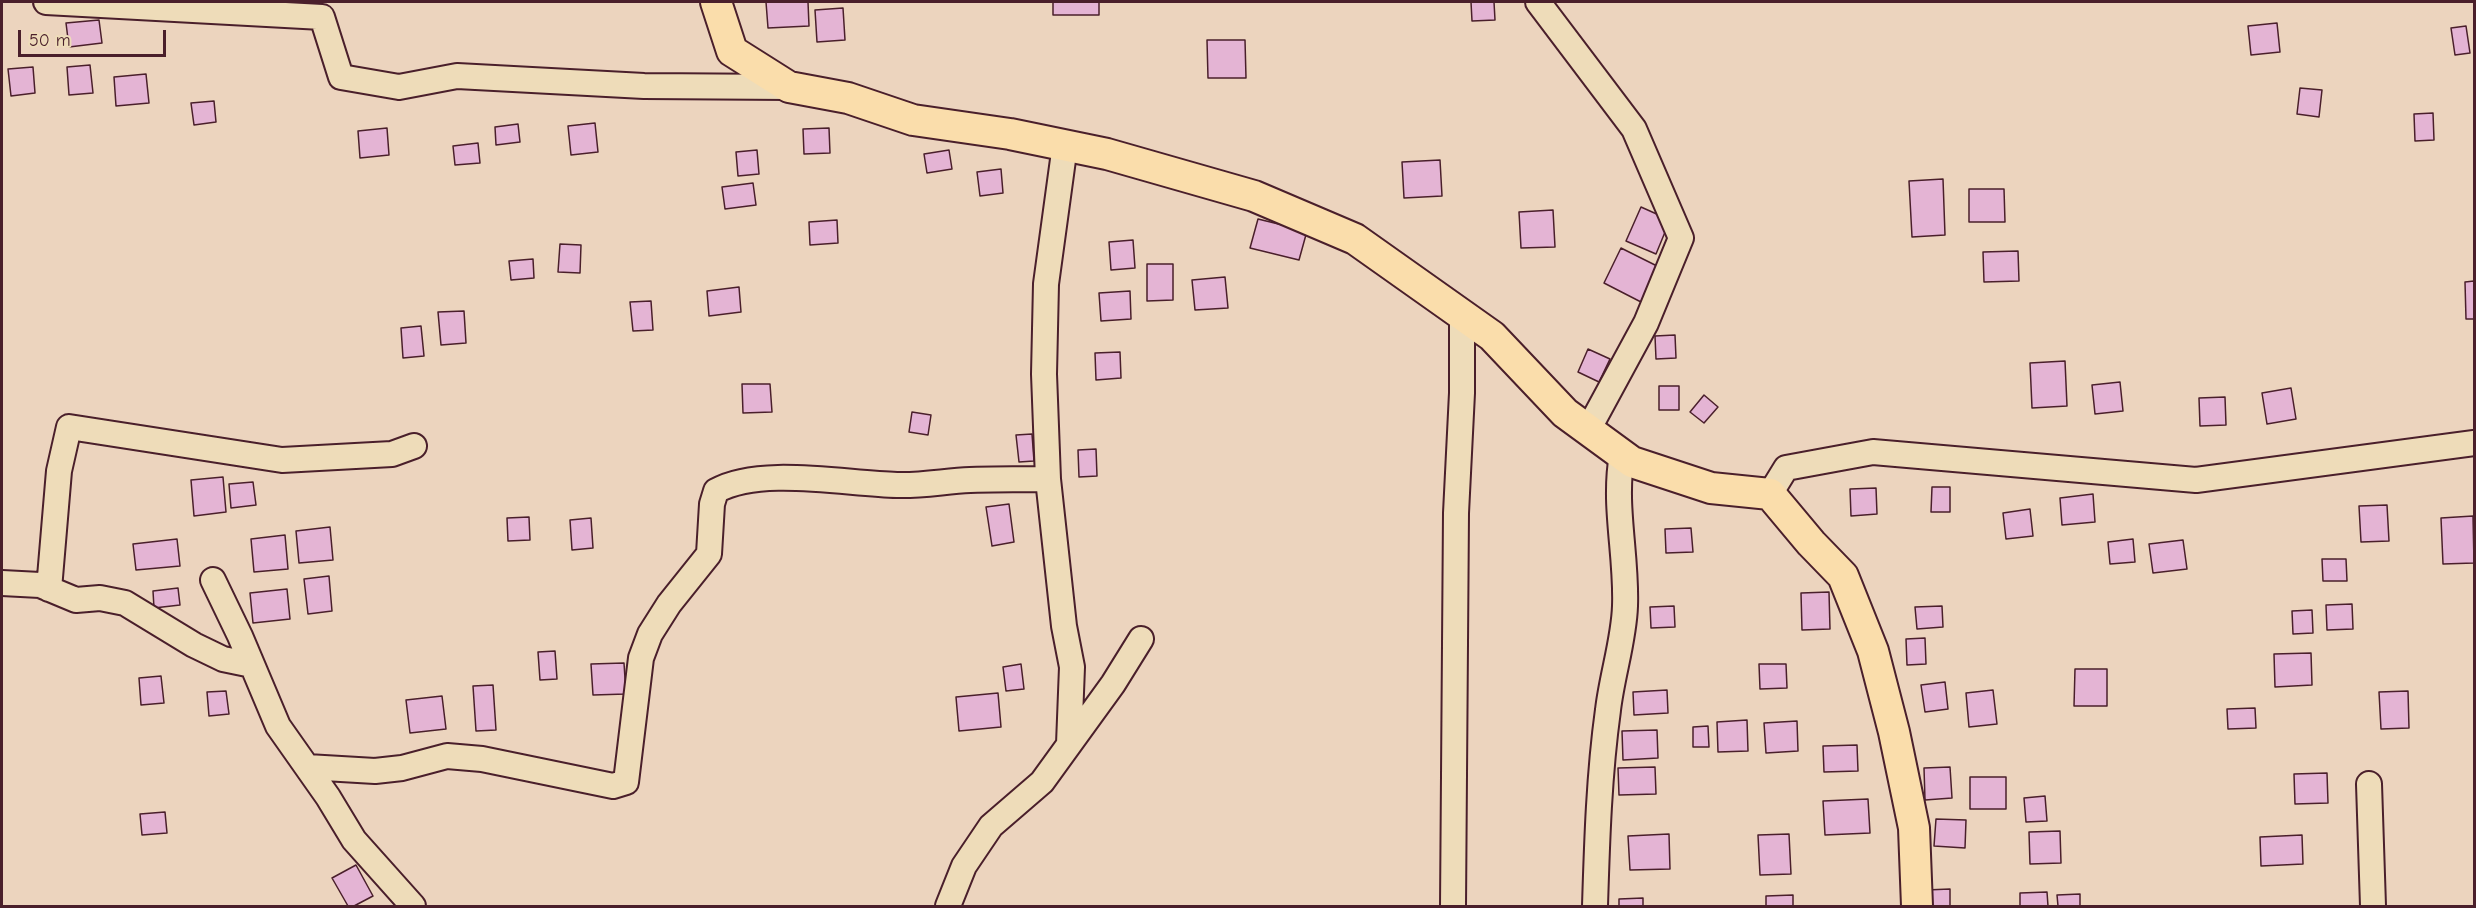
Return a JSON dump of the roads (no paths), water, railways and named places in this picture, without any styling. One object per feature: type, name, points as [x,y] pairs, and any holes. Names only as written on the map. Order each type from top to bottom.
[{"type":"main road","points":[[716,2],[732,51],[789,87],[848,98],[914,120],[1010,134],[1107,154],[1254,196],[1355,238],[1492,336],[1565,413],[1632,462],[1712,488],[1770,494],[1811,543],[1844,576],[1873,651],[1894,732],[1914,828],[1917,906]]},
{"type":"street","points":[[46,2],[322,17],[340,77],[399,87],[457,76],[644,86],[789,87]]},
{"type":"street","points":[[1538,2],[1634,129],[1681,238],[1646,322],[1588,430]]},
{"type":"street","points":[[1065,145],[1046,284],[1044,374],[1048,479],[1064,626],[1072,667],[1069,744]]},
{"type":"street","points":[[1453,906],[1456,513],[1462,393],[1462,314]]},
{"type":"street","points":[[49,589],[59,471],[69,427],[282,459],[392,454],[414,446]]},
{"type":"street","points":[[1770,494],[1786,468],[1874,452],[2196,480],[2475,443]]},
{"type":"street","points":[[1595,906],[1598,815],[1607,711],[1625,606],[1619,474],[1622,455]]},
{"type":"street","points":[[307,767],[375,771],[402,768],[447,756],[482,759],[613,786],[626,782],[641,658],[650,634],[669,604],[709,554],[712,504],[716,491],[728,484],[753,479],[819,479],[898,486],[970,480],[1048,479]]},
{"type":"street","points":[[213,580],[278,726],[328,797],[354,840],[413,906]]},
{"type":"street","points":[[2,583],[40,585],[76,600],[100,598],[125,603],[194,645],[223,659],[252,665]]},
{"type":"street","points":[[948,906],[964,866],[991,826],[1042,782],[1113,684],[1141,639]]},
{"type":"street","points":[[2369,784],[2373,906]]}]
